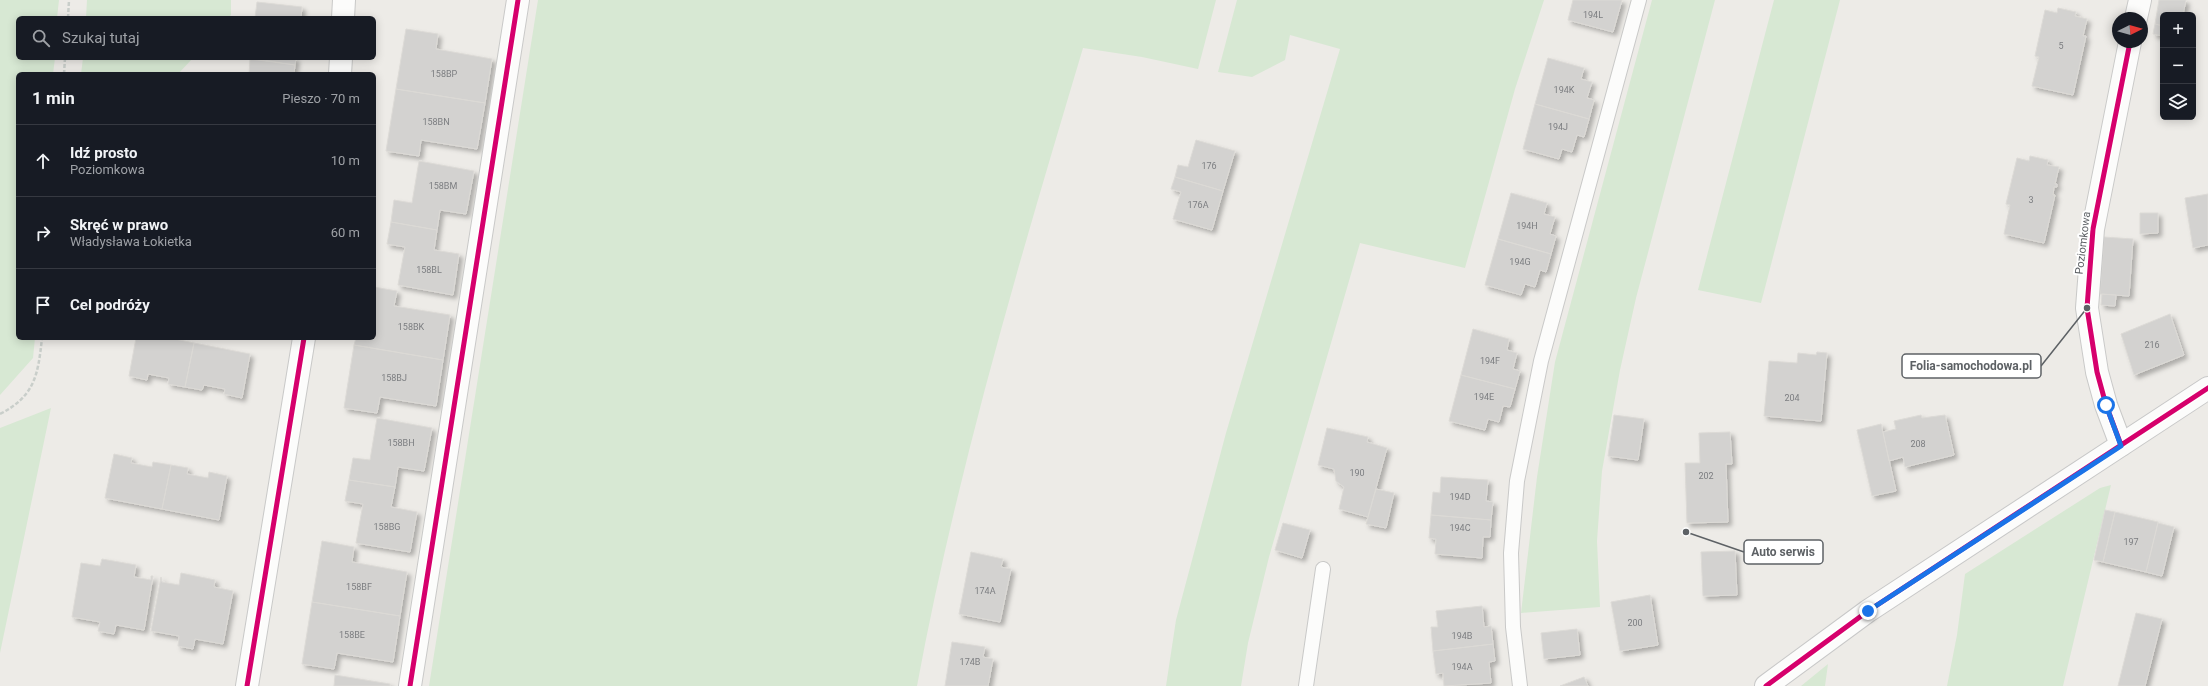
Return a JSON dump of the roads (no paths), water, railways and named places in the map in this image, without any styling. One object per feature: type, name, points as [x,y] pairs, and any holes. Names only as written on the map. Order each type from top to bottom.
[{"type":"street","points":[[343,16],[344,0]]},
{"type":"street","points":[[410,686],[518,0]]},
{"type":"street","points":[[2137,12],[2140,0]]},
{"type":"street","name":"Poziomkowa","points":[[2121,446],[2106,405],[2097,372],[2087,308],[2093,229],[2129,48]]},
{"type":"street","points":[[340,72],[341,60]]},
{"type":"street","points":[[247,686],[304,340]]},
{"type":"street","points":[[1766,686],[1868,611],[2208,388]]},
{"type":"lane","points":[[1520,686],[1513,627],[1511,560],[1517,481],[1541,361],[1639,0]]},
{"type":"lane","points":[[1306,686],[1323,569]]},
{"type":"place","name":"Folia-samochodowa.pl","points":[[2087,308]]},
{"type":"place","name":"Auto serwis","points":[[1686,532]]}]
